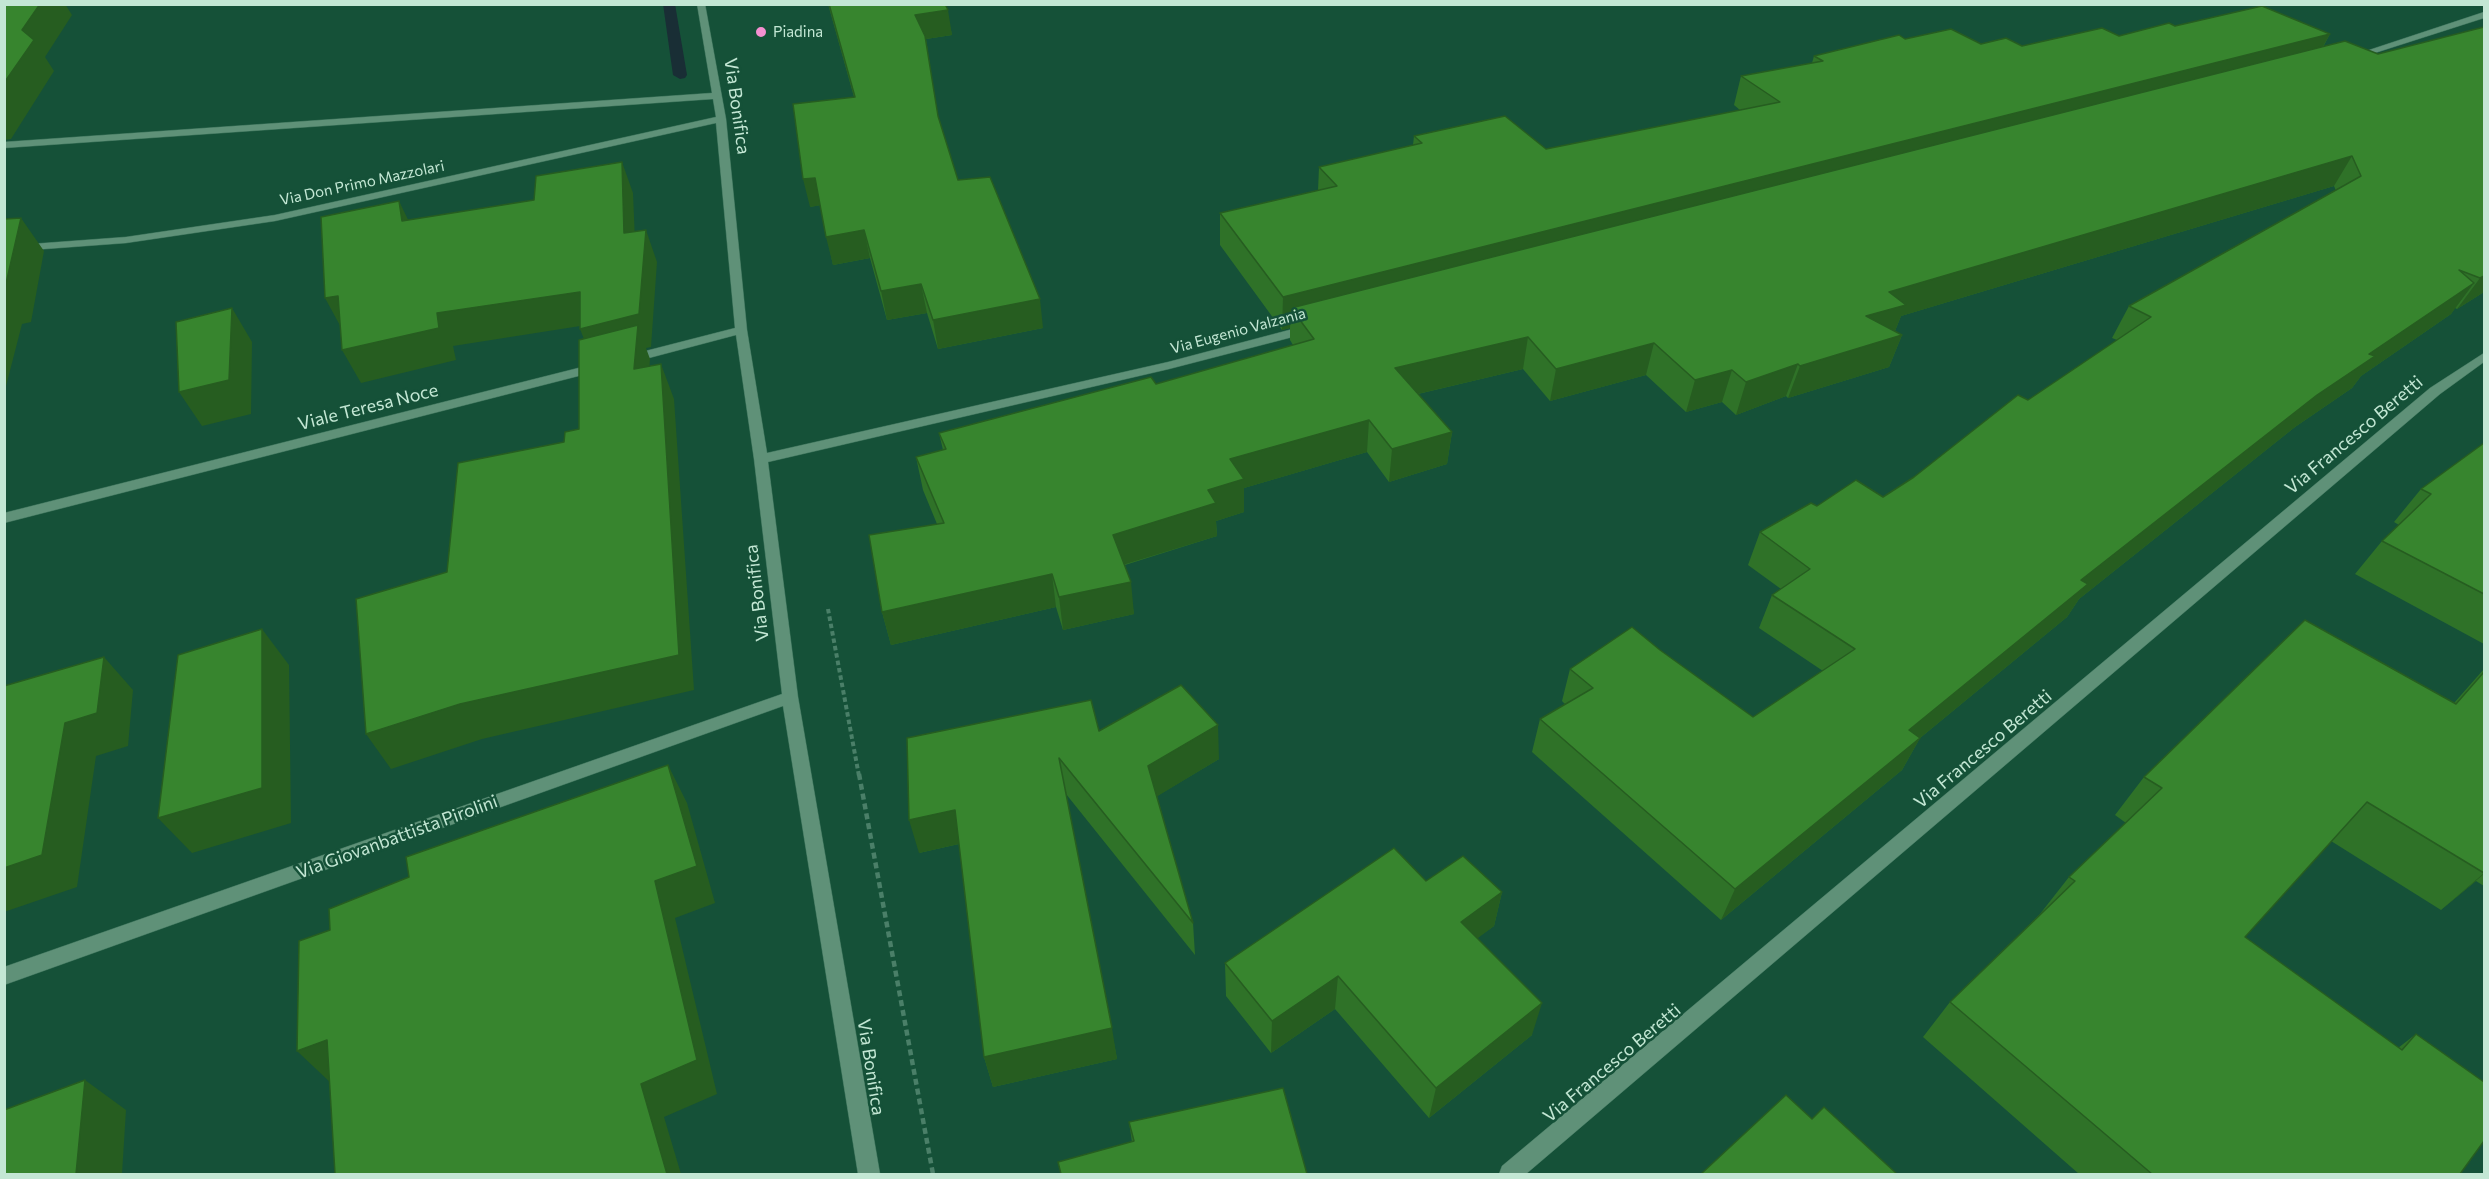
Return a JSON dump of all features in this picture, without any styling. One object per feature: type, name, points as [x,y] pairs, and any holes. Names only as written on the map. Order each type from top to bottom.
[{"type":"street","name":"Via Bonifica","points":[[701,4],[721,119],[741,330],[790,697],[869,1174]]},
{"type":"street","points":[[2342,60],[2484,15]]},
{"type":"street","points":[[4,145],[717,96]]},
{"type":"street","name":"Via Don Primo Mazzolari","points":[[4,249],[126,240],[275,218],[721,119]]},
{"type":"street","name":"Via Eugenio Valzania","points":[[760,459],[1169,365],[1318,326]]},
{"type":"street","name":"Viale Teresa Noce","points":[[4,518],[741,330]]},
{"type":"street","name":"Via Francesco Beretti","points":[[1510,1174],[2435,391],[2484,357]]},
{"type":"street","name":"Via Giovanbattista Pirolini","points":[[4,976],[790,697]]},
{"type":"building","points":[[4,4],[40,4],[22,30],[34,40],[4,83]]},
{"type":"building","points":[[829,4],[945,4],[948,10],[915,15],[925,36],[938,116],[958,180],[990,177],[1040,299],[933,320],[921,284],[881,291],[864,230],[826,237],[815,178],[803,179],[793,104],[855,97]]},
{"type":"building","points":[[2262,6],[2330,34],[1283,297],[1220,213],[1337,186],[1319,167],[1422,143],[1414,136],[1505,116],[1546,149],[1780,102],[1741,76],[1823,61],[1814,56],[1899,35],[1905,39],[1951,29],[1981,44],[2006,38],[2022,46],[2102,28],[2119,36],[2169,23],[2175,26]]},
{"type":"building","points":[[2484,27],[2484,276],[2480,278],[2459,270],[2474,283],[2369,354],[2375,356],[2317,395],[2081,580],[2088,584],[1909,730],[1920,738],[1735,889],[1540,719],[1593,688],[1570,669],[1632,627],[1753,717],[1855,649],[1772,595],[1810,569],[1760,532],[1811,503],[1817,506],[1856,480],[1883,497],[1914,477],[2018,395],[2028,400],[2151,317],[2129,306],[2361,176],[2352,156],[1889,292],[1906,305],[1866,316],[1902,335],[1800,366],[1798,364],[1746,382],[1732,370],[1695,380],[1654,343],[1556,369],[1528,337],[1395,368],[1452,432],[1392,449],[1369,420],[1230,459],[1244,479],[1208,490],[1216,503],[1113,535],[1131,582],[1059,597],[1052,574],[882,612],[869,535],[944,523],[916,457],[946,449],[939,433],[1151,377],[1156,384],[1314,339],[1291,308],[2345,41],[2378,54]]},
{"type":"building","points":[[622,162],[624,233],[646,230],[639,314],[580,329],[580,292],[437,313],[439,328],[342,350],[338,296],[325,298],[321,217],[399,201],[402,221],[534,200],[536,176]]},
{"type":"building","points":[[21,218],[5,288],[4,288],[4,219]]},
{"type":"building","points":[[232,308],[229,380],[179,392],[176,322]]},
{"type":"building","points":[[638,325],[634,369],[661,364],[679,655],[460,704],[366,734],[356,599],[447,572],[458,463],[564,442],[565,432],[579,429],[579,340]]},
{"type":"building","points":[[2484,443],[2484,594],[2382,541],[2431,494],[2421,489]]},
{"type":"building","points":[[2305,620],[2456,704],[2484,672],[2484,873],[2367,802],[2245,937],[2402,1050],[2416,1034],[2484,1082],[2484,1141],[2460,1174],[2152,1174],[1950,1002],[2075,881],[2069,877],[2162,788],[2144,777]]},
{"type":"building","points":[[262,629],[262,788],[158,818],[178,655]]},
{"type":"building","points":[[104,657],[97,713],[65,723],[42,855],[4,868],[4,686]]},
{"type":"building","points":[[1181,685],[1218,725],[1148,766],[1193,923],[1059,758],[1112,1028],[984,1057],[955,810],[909,820],[907,738],[1091,700],[1099,731]]},
{"type":"building","points":[[668,765],[697,866],[655,881],[697,1060],[641,1084],[667,1174],[335,1174],[327,1040],[297,1051],[299,941],[330,930],[329,909],[409,877],[406,857]]},
{"type":"building","points":[[1394,848],[1426,881],[1463,856],[1502,892],[1461,922],[1542,1003],[1436,1088],[1338,976],[1272,1021],[1225,963]]},
{"type":"building","points":[[85,1080],[76,1174],[4,1174],[4,1110]]},
{"type":"building","points":[[1283,1088],[1307,1174],[1061,1174],[1058,1162],[1134,1141],[1129,1122]]},
{"type":"building","points":[[1786,1095],[1812,1119],[1824,1107],[1897,1174],[1701,1174]]},
{"type":"waterway","points":[[669,4],[680,75]]},
{"type":"place","name":"Piadina","points":[[761,32]]}]
